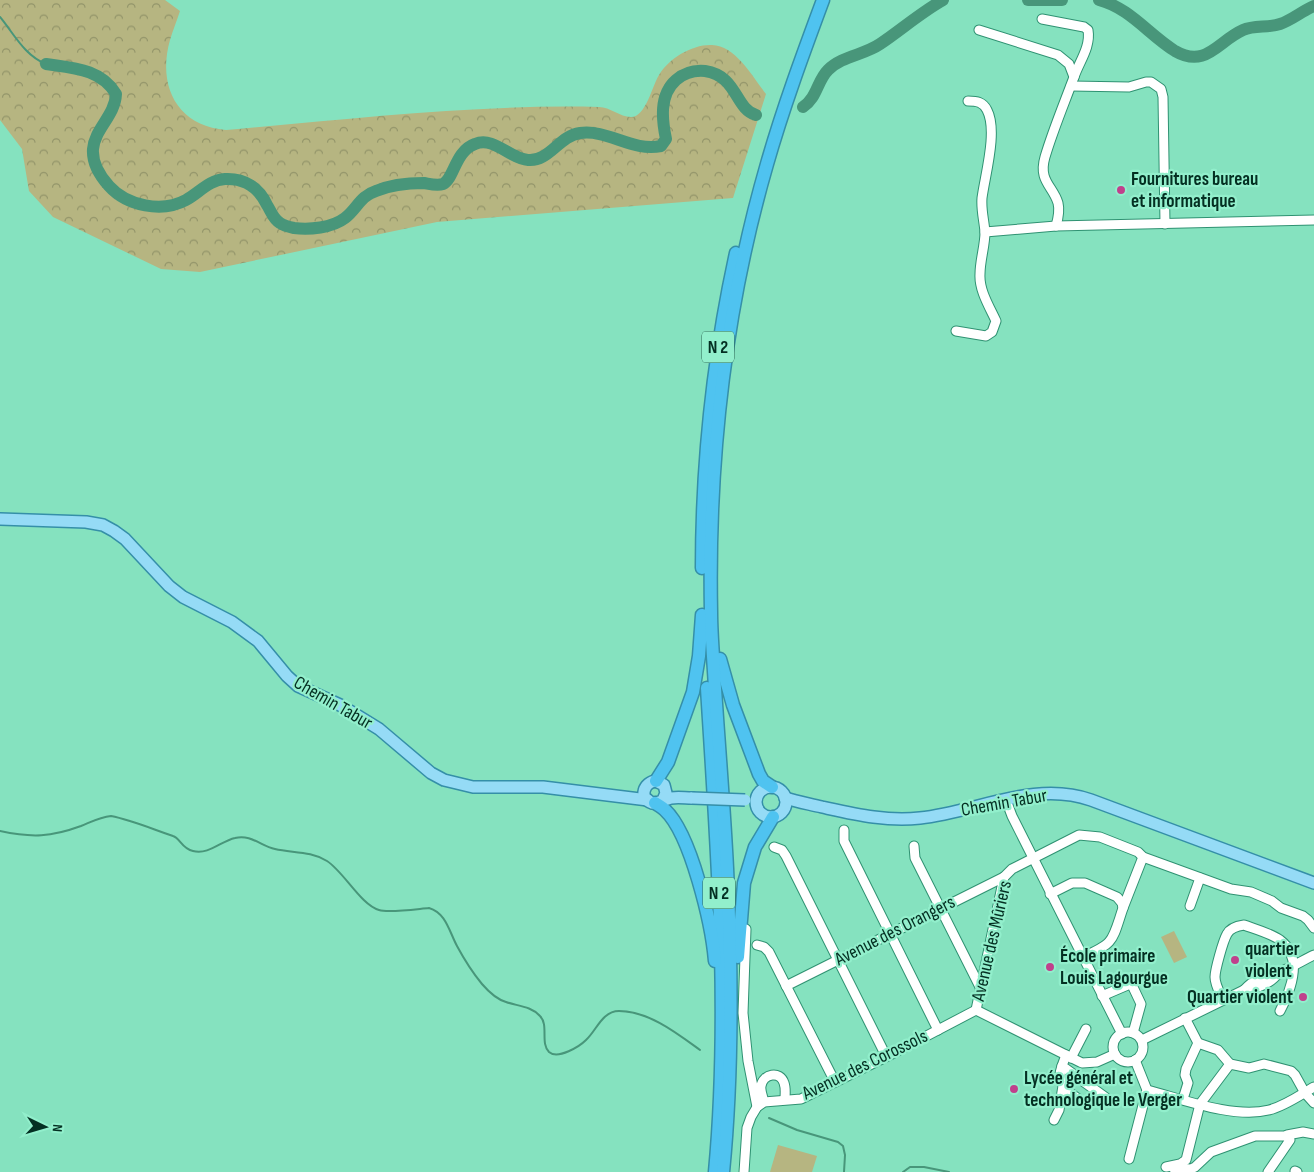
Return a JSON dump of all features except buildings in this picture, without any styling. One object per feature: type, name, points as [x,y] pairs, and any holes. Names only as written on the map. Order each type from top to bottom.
[{"type":"highway","name":"N 2","points":[[715,1172],[722,1044],[722,947],[702,528],[705,462],[715,363],[723,312],[741,233],[782,86],[814,0]]},
{"type":"highway","name":"N 2","points":[[723,1172],[729,1091],[730,953],[727,867],[706,615],[714,465],[723,376],[732,316],[749,234],[766,164],[790,87],[823,0]]},
{"type":"highway","points":[[656,784],[668,762],[693,692],[706,615]]},
{"type":"highway","points":[[706,615],[717,634],[722,670],[759,774],[763,781],[772,787]]},
{"type":"highway","points":[[655,801],[673,820],[685,845],[702,894],[714,954],[716,1010],[710,1172]]},
{"type":"highway","points":[[730,1044],[736,1002],[744,883],[750,859],[761,835],[773,817]]},
{"type":"main road","name":"Chemin Tabur","points":[[0,519],[86,522],[102,525],[114,531],[125,539],[169,586],[183,597],[232,622],[258,641],[287,676],[298,686],[340,704],[379,729],[431,773],[444,780],[473,787],[542,787],[655,801],[686,798],[757,800]]},
{"type":"main road","name":"Chemin Tabur","points":[[615,796],[656,784]]},
{"type":"main road","points":[[656,784],[671,793],[686,798]]},
{"type":"main road","points":[[656,784],[666,795],[655,801],[644,792],[656,784]]},
{"type":"main road","points":[[772,787],[781,791],[786,802],[782,813],[773,817],[763,815],[760,812],[757,800],[762,790],[772,787]]},
{"type":"main road","name":"Chemin Tabur","points":[[786,802],[800,803],[852,814],[905,819],[934,816],[1042,793],[1079,796],[1314,883]]},
{"type":"street","points":[[1042,19],[1084,27],[1088,30],[1088,42],[1044,159],[1044,176],[1059,204],[1056,226]]},
{"type":"street","points":[[979,30],[1058,55],[1068,64],[1074,76]]},
{"type":"street","points":[[1071,86],[1129,87],[1151,82],[1161,90],[1163,97],[1165,224]]},
{"type":"street","points":[[956,331],[986,336],[992,332],[996,320],[980,283],[985,232],[982,198],[991,140],[990,122],[988,111],[982,104],[968,101]]},
{"type":"street","points":[[985,232],[1056,226],[1314,220]]},
{"type":"street","points":[[1006,800],[1050,894],[1122,1034]]},
{"type":"street","points":[[844,830],[844,841],[938,1030]]},
{"type":"street","name":"Avenue des Mûriers","points":[[976,1010],[1004,877],[1008,872],[1072,837],[1084,834],[1100,837],[1138,852],[1143,857],[1200,878],[1231,889],[1251,892],[1272,901],[1281,908],[1311,919]]},
{"type":"street","points":[[914,846],[915,858],[981,989]]},
{"type":"street","points":[[774,847],[782,850],[786,856],[886,1056]]},
{"type":"street","points":[[1083,956],[1101,949],[1110,942],[1143,857]]},
{"type":"street","points":[[750,859],[746,905],[743,1013],[748,1061],[761,1105]]},
{"type":"street","name":"Avenue des Orangers","points":[[786,986],[1004,877]]},
{"type":"street","points":[[1190,906],[1200,878]]},
{"type":"street","points":[[1050,894],[1072,883],[1085,883],[1118,896],[1123,908]]},
{"type":"street","points":[[1311,919],[1314,928]]},
{"type":"street","points":[[1223,1000],[1216,985],[1216,969],[1227,934],[1238,926],[1244,925],[1279,939],[1285,945],[1295,964],[1288,997],[1280,1011]]},
{"type":"street","points":[[757,945],[764,947],[769,952],[835,1082]]},
{"type":"street","points":[[1142,1040],[1244,990],[1254,988],[1271,980],[1279,972],[1314,955]]},
{"type":"street","points":[[1102,996],[1130,984],[1132,985],[1141,1004],[1133,1033]]},
{"type":"street","points":[[976,1010],[1082,1063],[1092,1063],[1115,1054]]},
{"type":"street","name":"Avenue des Corossols","points":[[761,1105],[786,1099],[801,1099],[976,1010]]},
{"type":"street","points":[[1186,1018],[1198,1043],[1215,1049],[1230,1064],[1250,1068],[1264,1064],[1291,1071],[1314,1103]]},
{"type":"street","points":[[1054,1120],[1059,1110],[1063,1086],[1059,1074],[1062,1066],[1086,1029]]},
{"type":"street","points":[[1133,1033],[1142,1040],[1143,1049],[1135,1060],[1131,1062],[1122,1060],[1115,1054],[1114,1045],[1118,1036],[1133,1033]]},
{"type":"street","points":[[1183,1100],[1188,1083],[1185,1075],[1186,1070],[1198,1043]]},
{"type":"street","points":[[1129,1159],[1147,1090],[1135,1060]]},
{"type":"street","points":[[1230,1064],[1200,1104],[1186,1160],[1180,1164],[1166,1167],[1191,1169],[1198,1165],[1210,1152],[1251,1137],[1303,1132],[1314,1134]]},
{"type":"street","points":[[1062,1066],[1109,1100]]},
{"type":"street","points":[[744,1172],[747,1128],[751,1117],[761,1105],[761,1085],[764,1080],[771,1075],[781,1077],[784,1082],[786,1099]]},
{"type":"street","points":[[1063,1086],[1081,1101]]},
{"type":"street","points":[[1147,1090],[1237,1112],[1255,1113],[1271,1110],[1314,1087]]},
{"type":"street","points":[[1268,1172],[1291,1139],[1287,1135]]},
{"type":"green space","points":[[0,0],[165,0],[180,11],[170,40],[166,73],[169,88],[175,101],[183,112],[195,121],[209,127],[226,130],[412,113],[506,108],[599,107],[631,117],[636,116],[645,107],[656,80],[669,63],[682,53],[705,45],[721,47],[736,56],[766,94],[733,198],[437,222],[200,272],[161,269],[53,217],[29,191],[22,149],[0,120]]},
{"type":"green space","points":[[1174,931],[1187,957],[1174,963],[1161,937]]},
{"type":"green space","points":[[778,1145],[817,1156],[812,1172],[770,1172]]},
{"type":"waterway","points":[[803,107],[811,99],[824,74],[834,65],[874,48],[943,0]]},
{"type":"waterway","points":[[1028,0],[1062,0]]},
{"type":"waterway","points":[[1099,0],[1130,15],[1175,51],[1186,56],[1195,57],[1204,55],[1243,30],[1280,24],[1314,6]]},
{"type":"waterway","points":[[0,17],[26,50],[46,64]]},
{"type":"waterway","points":[[46,64],[85,71],[103,79],[116,94],[115,102],[97,135],[93,149],[97,169],[116,193],[135,203],[156,207],[166,206],[186,200],[204,187],[219,180],[239,180],[250,185],[260,194],[278,221],[287,226],[300,229],[320,228],[334,224],[345,218],[366,196],[381,189],[412,183],[443,184],[450,177],[463,152],[482,142],[495,145],[521,159],[528,160],[542,157],[566,139],[580,133],[600,134],[640,146],[661,146],[666,139],[663,124],[663,108],[667,93],[676,80],[693,72],[705,71],[716,74],[724,79],[743,106],[756,115]]},
{"type":"waterway","points":[[0,831],[22,835],[51,834],[70,830],[111,816],[173,836],[186,848],[193,851],[204,851],[241,837],[251,839],[270,848],[315,855],[333,866],[372,907],[389,911],[429,908],[435,910],[446,923],[465,961],[487,989],[502,1001],[528,1008],[540,1016],[543,1020],[545,1044],[549,1052],[558,1054],[579,1046],[608,1014],[619,1011],[630,1012],[652,1019],[700,1050]]},
{"type":"waterway","points":[[769,1118],[797,1130],[838,1142],[843,1146],[845,1155],[844,1172]]},
{"type":"waterway","points":[[903,1172],[910,1167],[924,1167],[949,1172]]},
{"type":"place","name":"Fournitures bureau et informatique","points":[[1121,190]]},
{"type":"place","name":"quartier violent","points":[[1235,960]]},
{"type":"place","name":"École primaire Louis Lagourgue","points":[[1050,967]]},
{"type":"place","name":"Quartier violent","points":[[1303,997]]},
{"type":"place","name":"Lycée général et technologique le Verger","points":[[1014,1089]]}]
